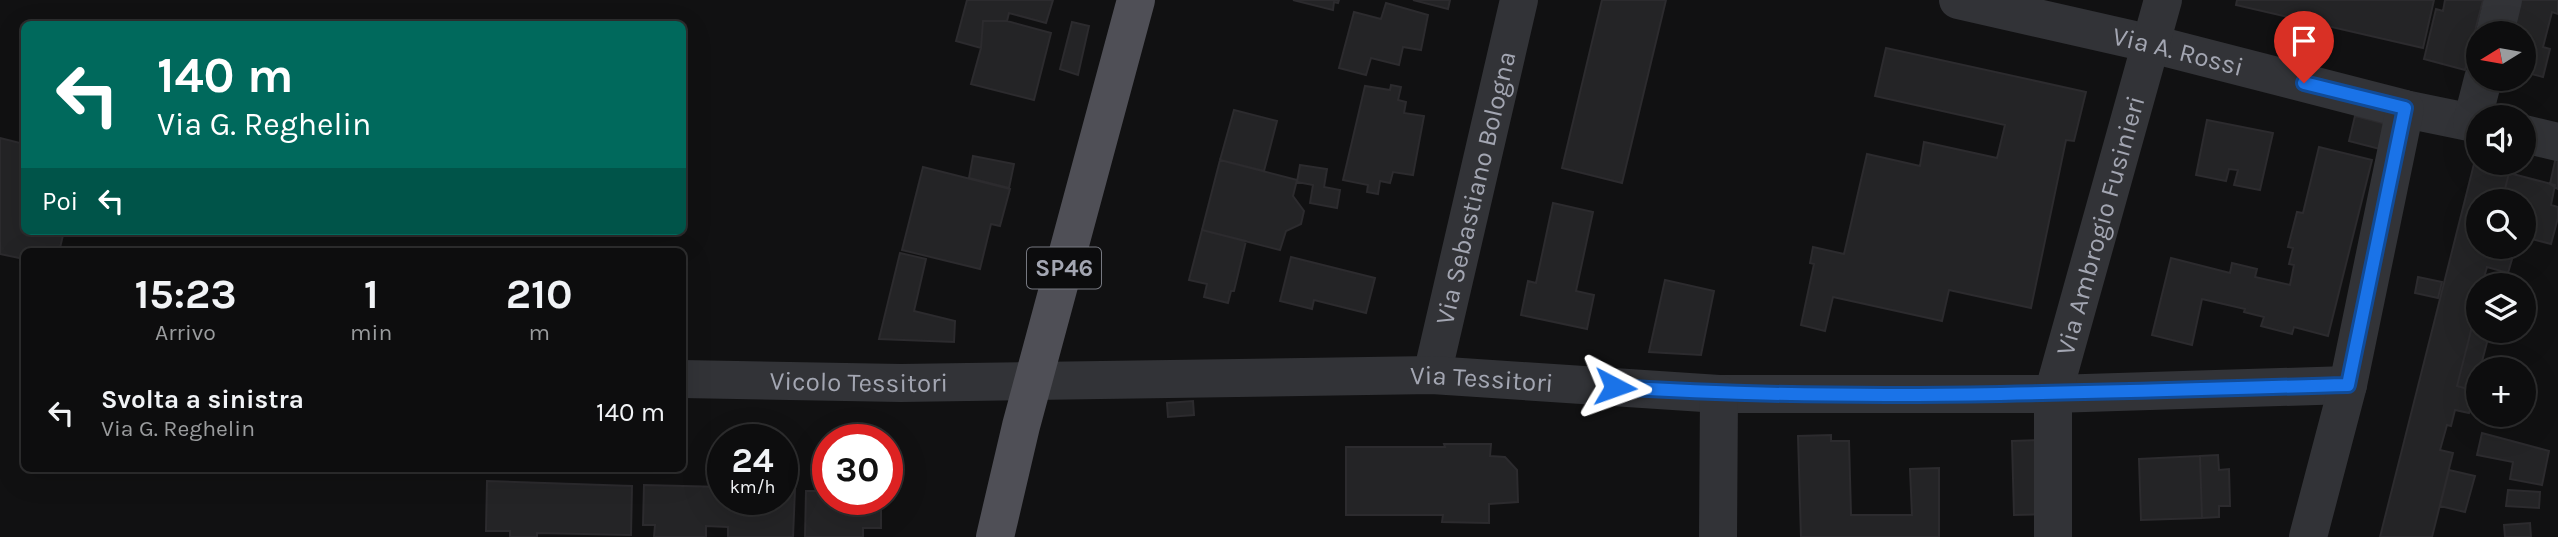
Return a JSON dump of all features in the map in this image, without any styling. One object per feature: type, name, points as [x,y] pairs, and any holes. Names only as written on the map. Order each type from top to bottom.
[{"type":"main road","name":"SP46","points":[[995,537],[1033,381],[1136,0]]},
{"type":"street","name":"Via Sebastiano Bologna","points":[[1432,375],[1518,0]]},
{"type":"street","name":"Via A. Rossi","points":[[1958,0],[2152,44],[2466,121]]},
{"type":"street","name":"Via Ambrogio Fusinieri","points":[[2053,537],[2053,394],[2163,0]]},
{"type":"street","points":[[2498,21],[2504,0]]},
{"type":"street","points":[[2308,537],[2348,385],[2405,108]]},
{"type":"street","points":[[2536,137],[2558,142]]},
{"type":"street","name":"Via Tessitori","points":[[1033,381],[1432,375],[1719,394],[2053,394],[2348,385]]},
{"type":"street","name":"Vicolo Tessitori","points":[[686,379],[901,383],[1033,381]]},
{"type":"street","points":[[1718,537],[1719,394]]},
{"type":"building","points":[[967,0],[1053,0],[1046,23],[1009,13],[1007,21],[983,21],[981,48],[956,41]]},
{"type":"building","points":[[1293,0],[1339,0],[1338,3],[1334,2],[1333,10]]},
{"type":"building","points":[[1413,0],[1450,0],[1448,9]]},
{"type":"building","points":[[1602,0],[1666,0],[1622,183],[1562,168]]},
{"type":"building","points":[[2237,0],[2434,0],[2423,48],[2236,5]]},
{"type":"building","points":[[2445,0],[2483,0],[2478,21],[2466,21],[2465,70],[2424,59],[2436,9],[2443,11]]},
{"type":"building","points":[[2518,0],[2558,0],[2558,14],[2552,12],[2543,47],[2550,49],[2543,77],[2536,75],[2536,21],[2513,21]]},
{"type":"building","points":[[1386,3],[1428,15],[1421,50],[1403,47],[1399,65],[1371,58],[1366,75],[1339,68],[1354,12],[1381,19]]},
{"type":"building","points":[[983,21],[1007,21],[1051,33],[1034,100],[971,84],[981,48]]},
{"type":"building","points":[[1072,22],[1089,26],[1078,75],[1060,69]]},
{"type":"building","points":[[1886,48],[2086,92],[2074,141],[2066,140],[2031,308],[1949,290],[1942,321],[1833,297],[1825,331],[1801,325],[1814,264],[1810,263],[1813,247],[1844,254],[1867,154],[1920,166],[1924,142],[1997,158],[2005,125],[1875,96]]},
{"type":"building","points":[[1391,85],[1401,87],[1398,100],[1406,102],[1404,113],[1424,116],[1413,175],[1393,172],[1390,183],[1380,181],[1378,194],[1367,192],[1368,185],[1343,180],[1365,86],[1390,90]]},
{"type":"building","points":[[1234,110],[1277,121],[1264,171],[1220,160]]},
{"type":"building","points":[[2355,116],[2386,124],[2380,149],[2349,141]]},
{"type":"building","points":[[2207,120],[2273,133],[2260,190],[2234,185],[2238,170],[2229,169],[2226,181],[2196,175]]},
{"type":"building","points":[[0,138],[21,143],[21,235],[63,235],[60,248],[21,248],[21,258],[0,254]]},
{"type":"building","points":[[2319,147],[2372,160],[2328,336],[2294,327],[2292,334],[2261,326],[2264,317],[2244,312],[2245,309],[2202,299],[2192,345],[2152,335],[2171,258],[2230,273],[2232,263],[2257,269],[2255,277],[2290,285],[2294,265],[2289,264],[2293,248],[2288,247],[2297,212],[2303,213]]},
{"type":"building","points":[[2558,153],[2558,189],[2550,184]]},
{"type":"building","points":[[973,156],[1014,164],[1009,188],[969,178]]},
{"type":"building","points":[[1220,160],[1297,180],[1293,196],[1304,211],[1301,224],[1286,231],[1280,250],[1202,230]]},
{"type":"building","points":[[1300,165],[1327,169],[1324,187],[1340,190],[1337,208],[1310,203],[1313,185],[1297,182]]},
{"type":"building","points":[[923,167],[1010,189],[1000,226],[991,224],[980,269],[902,250]]},
{"type":"building","points":[[2471,175],[2508,175],[2505,189],[2468,189]]},
{"type":"building","points":[[2508,175],[2555,185],[2551,205],[2558,207],[2558,218],[2551,244],[2536,240],[2536,189],[2505,189]]},
{"type":"building","points":[[2466,196],[2466,259],[2512,259],[2508,273],[2487,267],[2485,273],[2466,273],[2468,343],[2457,386],[2466,388],[2466,412],[2455,410],[2451,426],[2447,425],[2440,450],[2453,453],[2432,537],[2380,537]]},
{"type":"building","points":[[1553,203],[1593,212],[1576,291],[1594,295],[1587,329],[1521,315],[1528,281],[1536,283]]},
{"type":"building","points":[[1202,230],[1246,241],[1234,291],[1231,291],[1228,303],[1204,297],[1207,284],[1189,280]]},
{"type":"building","points":[[900,253],[926,259],[914,311],[955,321],[954,342],[879,339]]},
{"type":"building","points":[[1291,257],[1375,278],[1366,313],[1314,300],[1312,309],[1280,301]]},
{"type":"building","points":[[2418,277],[2442,282],[2438,298],[2415,293]]},
{"type":"building","points":[[1665,280],[1714,291],[1701,355],[1649,352]]},
{"type":"building","points":[[2468,343],[2487,343],[2483,357],[2466,357],[2466,388],[2457,386]]},
{"type":"building","points":[[1193,401],[1194,415],[1168,417],[1167,403]]},
{"type":"building","points":[[2482,433],[2549,451],[2542,485],[2510,479],[2513,462],[2477,455]]},
{"type":"building","points":[[1831,435],[1831,441],[1849,441],[1851,515],[1912,515],[1910,469],[1939,468],[1939,537],[1801,537],[1798,436]]},
{"type":"building","points":[[2043,440],[2047,514],[2014,515],[2012,441]]},
{"type":"building","points":[[1444,444],[1491,444],[1490,456],[1505,457],[1517,470],[1518,502],[1489,504],[1489,523],[1442,522],[1443,515],[1346,515],[1346,447],[1445,447]]},
{"type":"building","points":[[2218,455],[2219,470],[2229,469],[2230,506],[2219,506],[2219,517],[2202,518],[2200,456]]},
{"type":"building","points":[[2200,456],[2202,518],[2141,520],[2139,459]]},
{"type":"building","points":[[2449,470],[2475,476],[2465,512],[2440,506]]},
{"type":"building","points":[[487,481],[632,486],[631,535],[537,533],[537,537],[510,537],[510,531],[486,531]]},
{"type":"building","points":[[644,485],[707,487],[707,515],[794,515],[793,537],[728,537],[728,527],[706,526],[706,537],[654,537],[655,525],[643,525]]},
{"type":"building","points":[[2508,490],[2540,492],[2539,508],[2506,506]]},
{"type":"building","points":[[806,491],[812,491],[812,515],[881,515],[881,528],[863,528],[863,537],[805,537]]},
{"type":"building","points":[[2530,523],[2531,537],[2505,537],[2504,525]]},
{"type":"route","points":[[1615,387],[1719,394],[2053,394],[2348,385],[2405,108],[2304,83]]}]
